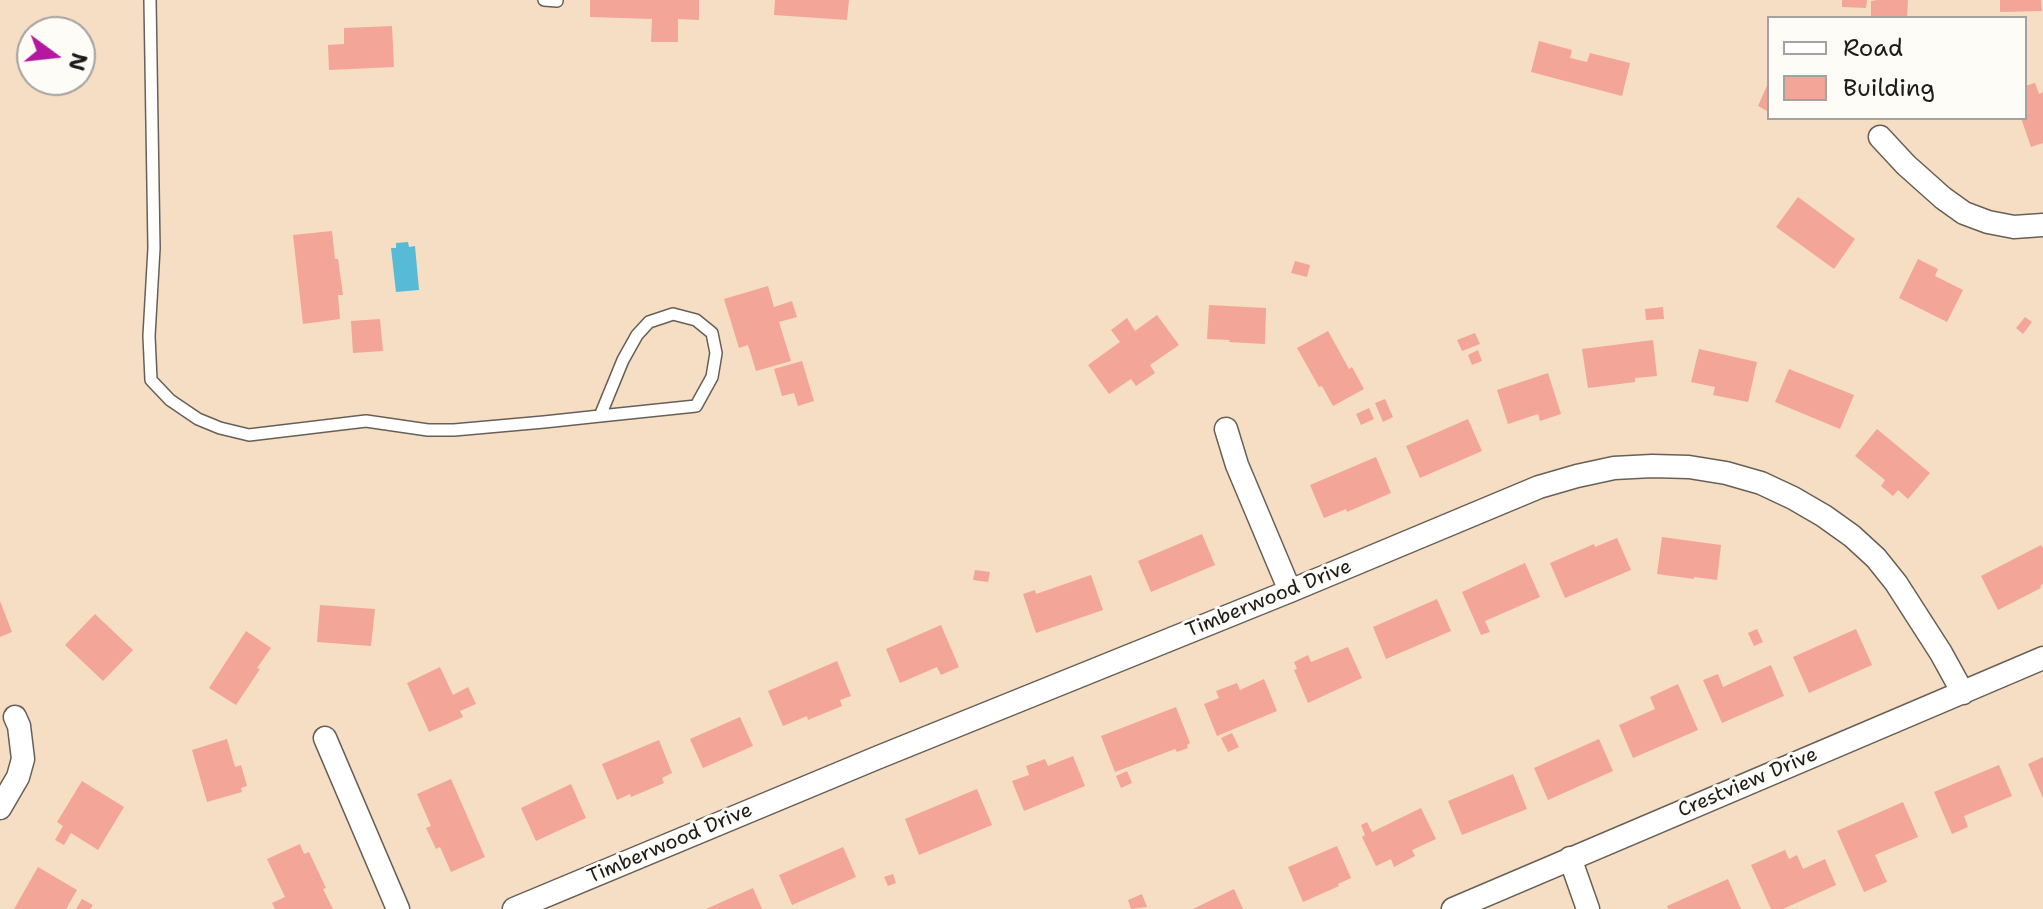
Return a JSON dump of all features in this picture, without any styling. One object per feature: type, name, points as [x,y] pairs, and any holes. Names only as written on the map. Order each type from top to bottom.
[{"type":"street","points":[[1880,137],[1915,173],[1964,213],[2014,227],[2043,225]]},
{"type":"street","points":[[1226,429],[1237,465],[1290,591]]},
{"type":"street","name":"Timberwood Drive","points":[[514,909],[1539,487],[1614,468],[1689,467],[1726,473],[1761,483],[1824,516],[1852,536],[1896,583],[1963,693]]},
{"type":"street","name":"Crestview Drive","points":[[1453,909],[2043,658]]},
{"type":"street","points":[[0,808],[18,777],[23,759],[15,717]]},
{"type":"street","points":[[325,738],[398,909]]},
{"type":"street","points":[[1570,858],[1588,909]]},
{"type":"lane","points":[[150,0],[154,248],[149,336],[151,380],[170,400],[198,419],[249,435],[366,421],[428,430],[454,430],[600,416],[696,406],[712,377],[716,353],[712,333],[696,320],[673,314],[649,322],[637,335],[623,360],[600,416]]},
{"type":"lane","points":[[544,0],[557,1]]},
{"type":"water","points":[[408,242],[409,247],[415,246],[419,290],[396,292],[391,248],[396,248],[396,243]]},
{"type":"building","points":[[590,0],[699,0],[699,20],[678,19],[678,42],[651,42],[652,19],[590,17]]},
{"type":"building","points":[[775,0],[849,0],[847,20],[774,15]]},
{"type":"building","points":[[1842,0],[1867,0],[1866,8],[1842,7]]},
{"type":"building","points":[[1908,0],[1907,16],[1871,16],[1871,1]]},
{"type":"building","points":[[2000,0],[2041,0],[2042,11],[2000,12]]},
{"type":"building","points":[[392,26],[394,67],[329,70],[328,45],[344,44],[344,28]]},
{"type":"building","points":[[1539,41],[1572,50],[1570,58],[1587,62],[1590,53],[1630,63],[1622,96],[1531,72]]},
{"type":"building","points":[[2035,83],[2039,94],[2043,92],[2043,143],[2031,147],[2022,120],[2027,120],[2027,85]]},
{"type":"building","points":[[1767,86],[1767,111],[1758,106]]},
{"type":"building","points":[[1798,197],[1855,239],[1834,269],[1776,227]]},
{"type":"building","points":[[332,231],[343,295],[338,295],[340,319],[303,324],[293,235]]},
{"type":"building","points":[[1918,259],[1938,269],[1935,276],[1963,290],[1947,322],[1899,298]]},
{"type":"building","points":[[1295,261],[1310,265],[1307,277],[1291,273]]},
{"type":"building","points":[[768,286],[774,307],[792,301],[797,317],[779,322],[791,361],[756,371],[748,345],[739,348],[724,299]]},
{"type":"building","points":[[1209,305],[1266,308],[1265,344],[1207,339]]},
{"type":"building","points":[[1663,307],[1664,319],[1646,320],[1645,309]]},
{"type":"building","points":[[1157,315],[1179,345],[1150,365],[1155,373],[1136,386],[1131,379],[1109,394],[1088,365],[1120,342],[1111,330],[1127,318],[1135,331]]},
{"type":"building","points":[[2025,317],[2032,322],[2023,334],[2016,328]]},
{"type":"building","points":[[380,319],[383,351],[353,353],[351,321]]},
{"type":"building","points":[[1328,331],[1364,389],[1333,406],[1297,348]]},
{"type":"building","points":[[1475,333],[1480,344],[1462,351],[1457,340]]},
{"type":"building","points":[[1653,340],[1657,376],[1588,388],[1582,349]]},
{"type":"building","points":[[1699,349],[1757,362],[1748,402],[1713,395],[1715,387],[1691,382]]},
{"type":"building","points":[[1478,350],[1482,361],[1472,365],[1468,355]]},
{"type":"building","points":[[802,361],[814,401],[798,406],[794,393],[782,396],[774,369]]},
{"type":"building","points":[[1789,369],[1854,395],[1840,429],[1775,402]]},
{"type":"building","points":[[1548,373],[1561,414],[1540,421],[1538,414],[1508,424],[1497,390]]},
{"type":"building","points":[[1385,399],[1393,417],[1383,422],[1375,403]]},
{"type":"building","points":[[1369,408],[1374,419],[1361,425],[1356,414]]},
{"type":"building","points":[[1468,419],[1482,451],[1420,478],[1406,446]]},
{"type":"building","points":[[1877,429],[1930,473],[1908,499],[1898,490],[1893,496],[1881,486],[1885,480],[1855,456]]},
{"type":"building","points":[[1376,457],[1391,493],[1347,512],[1346,509],[1324,518],[1310,485]]},
{"type":"building","points":[[1202,534],[1215,565],[1151,592],[1138,561]]},
{"type":"building","points":[[1662,537],[1721,545],[1717,580],[1657,574]]},
{"type":"building","points":[[1617,538],[1631,570],[1565,598],[1550,563],[1594,544],[1595,547]]},
{"type":"building","points":[[2041,545],[2041,588],[1998,610],[1981,576]]},
{"type":"building","points":[[1525,563],[1540,597],[1485,621],[1490,632],[1481,635],[1462,592]]},
{"type":"building","points":[[975,570],[990,572],[988,582],[973,580]]},
{"type":"building","points":[[1091,575],[1103,610],[1036,633],[1023,594],[1035,590],[1036,594]]},
{"type":"building","points":[[1437,599],[1451,631],[1386,659],[1373,627]]},
{"type":"building","points":[[0,601],[12,632],[0,637]]},
{"type":"building","points":[[320,605],[375,609],[371,646],[317,642]]},
{"type":"building","points":[[95,614],[133,650],[103,681],[65,645]]},
{"type":"building","points":[[941,625],[959,667],[941,675],[937,667],[900,683],[886,649]]},
{"type":"building","points":[[1757,629],[1763,642],[1754,646],[1748,633]]},
{"type":"building","points":[[1856,629],[1872,665],[1809,693],[1793,657]]},
{"type":"building","points":[[246,631],[271,648],[236,705],[209,688]]},
{"type":"building","points":[[1348,647],[1362,678],[1308,703],[1294,670],[1297,669],[1294,662],[1308,655],[1311,662]]},
{"type":"building","points":[[837,661],[851,696],[840,700],[842,706],[783,726],[768,691]]},
{"type":"building","points":[[1771,665],[1784,696],[1722,723],[1703,680],[1718,674],[1723,687]]},
{"type":"building","points":[[440,667],[453,695],[468,687],[476,704],[460,711],[463,717],[429,732],[407,683]]},
{"type":"building","points":[[1264,679],[1277,711],[1217,736],[1204,704],[1219,698],[1216,691],[1237,683],[1240,690]]},
{"type":"building","points":[[1678,684],[1698,730],[1633,758],[1619,725],[1655,709],[1650,697]]},
{"type":"building","points":[[1176,707],[1190,743],[1188,748],[1177,752],[1175,749],[1115,772],[1101,736]]},
{"type":"building","points":[[740,717],[753,746],[703,768],[690,739]]},
{"type":"building","points":[[1232,733],[1239,747],[1228,752],[1221,738]]},
{"type":"building","points":[[227,739],[235,767],[241,765],[247,786],[241,788],[242,792],[207,802],[192,750]]},
{"type":"building","points":[[1599,739],[1613,771],[1548,800],[1534,768]]},
{"type":"building","points":[[659,740],[672,773],[662,778],[664,783],[617,800],[602,764]]},
{"type":"building","points":[[1073,756],[1085,786],[1024,811],[1012,781],[1029,775],[1026,766],[1045,759],[1048,766]]},
{"type":"building","points":[[2043,757],[2043,798],[2028,764]]},
{"type":"building","points":[[1999,765],[2012,796],[1964,816],[1968,827],[1952,834],[1934,792]]},
{"type":"building","points":[[1127,771],[1132,783],[1121,788],[1116,776]]},
{"type":"building","points":[[1513,774],[1527,809],[1462,835],[1448,801]]},
{"type":"building","points":[[451,779],[485,857],[451,872],[440,847],[436,849],[426,828],[431,826],[417,794]]},
{"type":"building","points":[[82,781],[124,807],[98,850],[71,833],[64,845],[55,840],[63,826],[57,822]]},
{"type":"building","points":[[571,784],[586,818],[536,841],[521,808]]},
{"type":"building","points":[[977,789],[992,825],[919,855],[905,819]]},
{"type":"building","points":[[1903,802],[1918,837],[1875,855],[1887,882],[1864,892],[1837,831]]},
{"type":"building","points":[[1421,808],[1436,839],[1412,850],[1415,856],[1394,867],[1391,859],[1376,866],[1362,837],[1365,835],[1361,825],[1367,822],[1372,832]]},
{"type":"building","points":[[300,844],[304,854],[309,852],[333,909],[275,909],[272,903],[285,897],[267,859]]},
{"type":"building","points":[[1337,846],[1351,878],[1303,902],[1288,867]]},
{"type":"building","points":[[843,847],[856,877],[792,905],[779,875]]},
{"type":"building","points":[[1785,850],[1789,859],[1797,855],[1803,869],[1825,859],[1836,885],[1783,909],[1771,909],[1751,865]]},
{"type":"building","points":[[38,867],[77,890],[66,909],[14,909]]},
{"type":"building","points":[[893,874],[896,883],[888,886],[884,877]]},
{"type":"building","points":[[1728,879],[1741,909],[1668,909],[1667,906]]},
{"type":"building","points":[[753,888],[762,909],[706,909]]},
{"type":"building","points":[[1234,889],[1243,909],[1193,909]]},
{"type":"building","points":[[1142,894],[1147,907],[1131,909],[1128,900]]},
{"type":"building","points":[[82,899],[93,905],[90,909],[76,909]]}]
